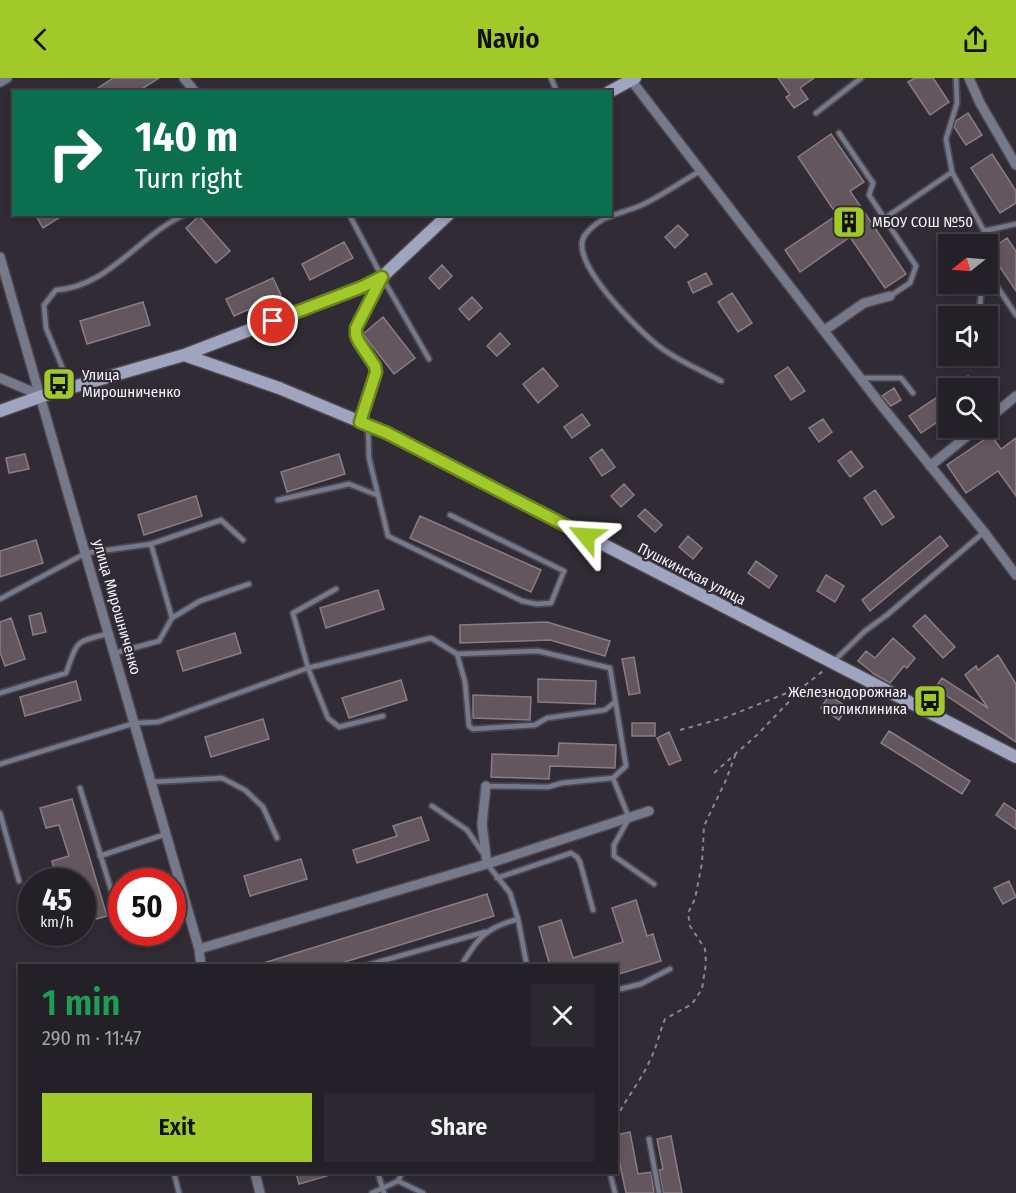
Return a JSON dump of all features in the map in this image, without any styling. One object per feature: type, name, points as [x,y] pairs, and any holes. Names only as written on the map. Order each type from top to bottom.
[{"type":"main road","points":[[612,90],[633,79]]},
{"type":"main road","points":[[0,411],[42,396],[184,355],[362,287],[382,277],[447,216]]},
{"type":"main road","name":"Пушкинская улица","points":[[184,355],[279,388],[387,433],[1016,757]]},
{"type":"street","points":[[0,82],[7,78]]},
{"type":"street","points":[[184,78],[193,90]]},
{"type":"street","points":[[969,78],[980,103],[1016,165]]},
{"type":"street","points":[[633,79],[861,378],[1016,575]]},
{"type":"street","name":"улица Мирошниченко","points":[[0,257],[135,723],[199,950],[201,964]]},
{"type":"street","points":[[825,330],[864,303],[890,296]]},
{"type":"street","points":[[0,378],[42,396]]},
{"type":"street","points":[[998,411],[1016,396]]},
{"type":"street","points":[[930,466],[965,438]]},
{"type":"street","points":[[486,786],[482,824],[487,864]]},
{"type":"street","points":[[199,950],[487,864],[650,810]]},
{"type":"street","points":[[255,1174],[260,1193]]},
{"type":"lane","points":[[816,112],[861,78]]},
{"type":"lane","points":[[956,78],[957,103],[946,139],[952,172],[984,234]]},
{"type":"lane","points":[[839,133],[873,183],[869,195],[916,266],[910,283],[890,296]]},
{"type":"lane","points":[[612,215],[644,204],[702,169]]},
{"type":"lane","points":[[885,218],[952,172]]},
{"type":"lane","points":[[70,389],[46,328],[44,304],[56,290],[68,290],[84,284],[119,263],[146,238],[181,216]]},
{"type":"lane","points":[[350,216],[429,358]]},
{"type":"lane","points":[[609,216],[600,219],[583,237],[580,250],[593,273],[619,309],[661,348],[721,381]]},
{"type":"lane","points":[[984,231],[1016,225]]},
{"type":"lane","points":[[382,277],[356,328],[356,335],[375,366],[376,372],[364,423],[369,458],[388,536],[522,601],[537,604],[551,603],[564,571],[450,515]]},
{"type":"lane","points":[[998,288],[1016,315]]},
{"type":"lane","points":[[861,378],[901,378],[913,393]]},
{"type":"lane","points":[[278,500],[349,484],[377,495]]},
{"type":"lane","points":[[0,599],[86,553],[151,543],[221,520],[243,540]]},
{"type":"lane","points":[[832,663],[865,630],[887,615],[984,532]]},
{"type":"lane","points":[[151,543],[172,618]]},
{"type":"lane","points":[[115,653],[159,641],[172,618],[200,601],[249,584]]},
{"type":"lane","points":[[336,589],[293,613],[308,668],[328,718],[339,727],[382,716]]},
{"type":"lane","points":[[0,693],[66,673],[77,644],[82,640],[109,633]]},
{"type":"lane","points":[[0,764],[135,723],[158,722],[308,668],[431,638],[457,654],[538,651],[610,668],[626,766],[613,778],[562,783],[548,787],[486,786]]},
{"type":"lane","points":[[457,654],[465,682],[469,726],[473,729],[535,725],[547,718],[604,710],[615,702]]},
{"type":"lane","points":[[151,782],[222,778],[245,790],[263,807],[277,838]]},
{"type":"lane","points":[[613,778],[629,818],[614,845],[614,856],[654,884]]},
{"type":"lane","points":[[80,788],[108,881]]},
{"type":"lane","points":[[432,806],[467,830],[480,847],[487,864],[510,893],[518,919],[527,964]]},
{"type":"lane","points":[[0,813],[18,877]]},
{"type":"lane","points":[[100,856],[166,834]]},
{"type":"lane","points":[[497,878],[571,854],[580,862],[593,910]]},
{"type":"lane","points":[[371,964],[485,932],[518,919]]},
{"type":"lane","points":[[462,964],[485,932]]},
{"type":"lane","points":[[618,990],[641,984],[670,969]]},
{"type":"lane","points":[[649,1139],[659,1193]]},
{"type":"lane","points":[[174,1174],[179,1193]]},
{"type":"lane","points":[[378,1174],[383,1191]]},
{"type":"lane","points":[[372,1193],[383,1191],[398,1181],[402,1174]]},
{"type":"lane","points":[[610,1174],[615,1193]]},
{"type":"lane","points":[[398,1181],[423,1193]]},
{"type":"path","points":[[714,773],[758,734],[804,686],[832,663]]},
{"type":"path","points":[[680,730],[724,718],[804,686]]},
{"type":"path","points":[[618,1115],[652,1058],[665,1019],[692,1004],[702,989],[706,963],[705,949],[690,926],[688,913],[694,899],[702,863],[704,826],[736,753]]},
{"type":"building","points":[[113,78],[159,78],[140,90],[95,90]]},
{"type":"building","points":[[778,78],[814,78],[800,88],[808,99],[794,108],[786,97],[790,95]]},
{"type":"building","points":[[915,78],[933,78],[949,102],[930,115],[908,82]]},
{"type":"building","points":[[968,113],[982,135],[966,145],[954,127],[956,121]]},
{"type":"building","name":"МБОУ СОШ №50","points":[[831,134],[864,182],[850,191],[906,274],[885,288],[850,237],[800,272],[785,250],[837,215],[798,157]]},
{"type":"building","points":[[992,154],[1016,191],[1016,203],[1000,213],[971,168]]},
{"type":"building","points":[[36,216],[62,216],[43,228]]},
{"type":"building","points":[[199,216],[230,251],[216,263],[186,228]]},
{"type":"building","points":[[678,225],[688,235],[675,248],[665,237]]},
{"type":"building","points":[[1007,238],[1016,251],[1016,291],[998,264],[998,244]]},
{"type":"building","points":[[344,242],[353,258],[310,280],[302,264]]},
{"type":"building","points":[[442,265],[452,276],[439,289],[429,278]]},
{"type":"building","points":[[706,273],[712,284],[693,293],[688,282]]},
{"type":"building","points":[[273,278],[281,295],[234,316],[226,299]]},
{"type":"building","points":[[732,293],[752,323],[738,332],[718,302]]},
{"type":"building","points":[[472,297],[482,308],[469,320],[459,309]]},
{"type":"building","points":[[143,302],[150,325],[87,344],[80,321]]},
{"type":"building","points":[[383,317],[415,358],[394,374],[363,334]]},
{"type":"building","points":[[500,333],[510,344],[497,356],[487,346]]},
{"type":"building","points":[[788,367],[805,391],[791,400],[775,376]]},
{"type":"building","points":[[543,368],[558,386],[538,403],[523,384]]},
{"type":"building","points":[[894,388],[901,400],[891,406],[882,396]]},
{"type":"building","points":[[938,397],[938,422],[921,433],[909,416]]},
{"type":"building","points":[[582,414],[590,425],[572,438],[564,427]]},
{"type":"building","points":[[823,419],[832,432],[819,442],[809,428]]},
{"type":"building","points":[[987,438],[993,438],[1001,449],[1016,438],[1016,496],[998,471],[966,493],[947,465]]},
{"type":"building","points":[[602,449],[615,467],[602,476],[590,458]]},
{"type":"building","points":[[851,451],[863,467],[850,477],[838,461]]},
{"type":"building","points":[[25,454],[29,469],[9,473],[6,458]]},
{"type":"building","points":[[339,454],[345,474],[287,492],[281,472]]},
{"type":"building","points":[[624,484],[634,495],[621,507],[611,496]]},
{"type":"building","points":[[875,490],[894,517],[882,525],[864,498]]},
{"type":"building","points":[[196,496],[202,516],[144,535],[138,515]]},
{"type":"building","points":[[645,509],[662,525],[655,532],[638,516]]},
{"type":"building","points":[[420,516],[541,570],[531,592],[410,538]]},
{"type":"building","points":[[688,536],[702,548],[693,559],[679,547]]},
{"type":"building","points":[[940,536],[948,546],[870,611],[862,600]]},
{"type":"building","points":[[36,540],[43,563],[0,577],[0,551]]},
{"type":"building","points":[[756,561],[777,576],[769,588],[748,573]]},
{"type":"building","points":[[826,575],[844,586],[835,602],[817,591]]},
{"type":"building","points":[[378,590],[384,609],[326,628],[320,608]]},
{"type":"building","points":[[41,613],[46,632],[33,635],[29,616]]},
{"type":"building","points":[[925,615],[955,647],[943,658],[913,626]]},
{"type":"building","points":[[11,618],[25,659],[5,666],[0,652],[0,622]]},
{"type":"building","points":[[547,622],[610,641],[605,656],[550,640],[460,643],[460,625]]},
{"type":"building","points":[[235,633],[241,653],[183,671],[177,651]]},
{"type":"building","points":[[893,638],[915,658],[907,668],[904,666],[890,683],[858,661],[866,651],[875,658]]},
{"type":"building","points":[[998,655],[1016,684],[1016,742],[935,688],[942,678],[988,708],[965,675],[976,666],[978,670]]},
{"type":"building","points":[[634,657],[640,693],[629,695],[622,659]]},
{"type":"building","points":[[538,679],[596,681],[595,704],[538,702]]},
{"type":"building","points":[[401,680],[407,700],[349,718],[342,698]]},
{"type":"building","points":[[76,681],[81,700],[25,716],[20,697]]},
{"type":"building","points":[[473,695],[531,697],[530,720],[473,718]]},
{"type":"building","points":[[829,695],[847,707],[839,720],[821,708]]},
{"type":"building","points":[[263,719],[269,739],[211,757],[205,737]]},
{"type":"building","points":[[632,723],[655,723],[655,736],[632,736]]},
{"type":"building","points":[[889,731],[970,781],[962,794],[881,743]]},
{"type":"building","points":[[669,732],[681,760],[669,765],[657,738]]},
{"type":"building","points":[[559,743],[616,745],[615,768],[550,766],[549,779],[491,777],[492,754],[558,756]]},
{"type":"building","points":[[72,799],[93,868],[54,868],[52,861],[69,856],[59,825],[46,828],[40,808]]},
{"type":"building","points":[[1004,803],[1016,811],[1016,829],[996,815]]},
{"type":"building","points":[[421,817],[429,840],[357,863],[353,850],[397,836],[393,826]]},
{"type":"building","points":[[301,859],[307,879],[250,896],[244,876]]},
{"type":"building","points":[[96,879],[107,916],[96,919]]},
{"type":"building","points":[[1009,881],[1016,897],[1003,904],[994,888]]},
{"type":"building","points":[[487,894],[494,916],[338,964],[260,964]]},
{"type":"building","points":[[636,900],[647,936],[653,934],[661,961],[618,974],[618,964],[549,964],[539,927],[561,920],[573,958],[623,942],[612,908]]},
{"type":"building","points":[[630,1132],[638,1174],[651,1172],[654,1193],[626,1193],[618,1155],[618,1135]]},
{"type":"building","points":[[671,1136],[682,1193],[663,1193],[659,1170],[663,1169],[657,1139]]},
{"type":"building","points":[[296,1174],[327,1174],[327,1176],[299,1184]]},
{"type":"place","name":"МБОУ СОШ №50","points":[[849,222]]},
{"type":"place","name":"Улица Мирошниченко","points":[[59,384]]},
{"type":"place","name":"Железнодорожная поликлиника","points":[[930,701]]},
{"type":"route","points":[[273,321],[382,277],[356,328],[359,342],[375,366],[376,372],[360,422],[387,433],[586,536]]}]
